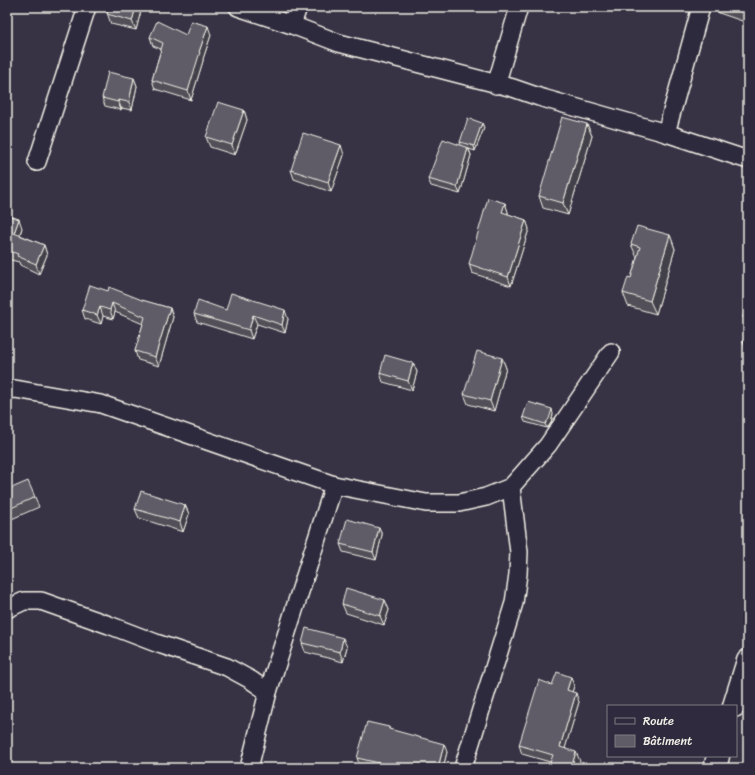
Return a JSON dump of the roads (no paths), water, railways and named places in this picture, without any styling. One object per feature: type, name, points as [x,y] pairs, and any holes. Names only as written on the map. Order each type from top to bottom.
[{"type":"street","points":[[37,162],[87,7]]},
{"type":"street","points":[[238,7],[339,43],[496,85],[513,88],[539,97],[666,133],[748,160]]},
{"type":"street","points":[[292,25],[298,7]]},
{"type":"street","points":[[496,85],[519,7]]},
{"type":"street","points":[[666,133],[701,7]]},
{"type":"street","points":[[7,390],[14,389],[101,404],[334,485],[426,503],[460,503],[486,497],[511,487],[548,445],[611,352]]},
{"type":"street","points":[[249,768],[268,692],[334,485]]},
{"type":"street","points":[[463,768],[514,603],[518,574],[518,552],[511,487]]},
{"type":"street","points":[[7,609],[24,602],[42,601],[156,643],[227,667],[268,692]]},
{"type":"street","points":[[734,705],[748,661]]},
{"type":"street","points":[[715,768],[718,757]]}]
